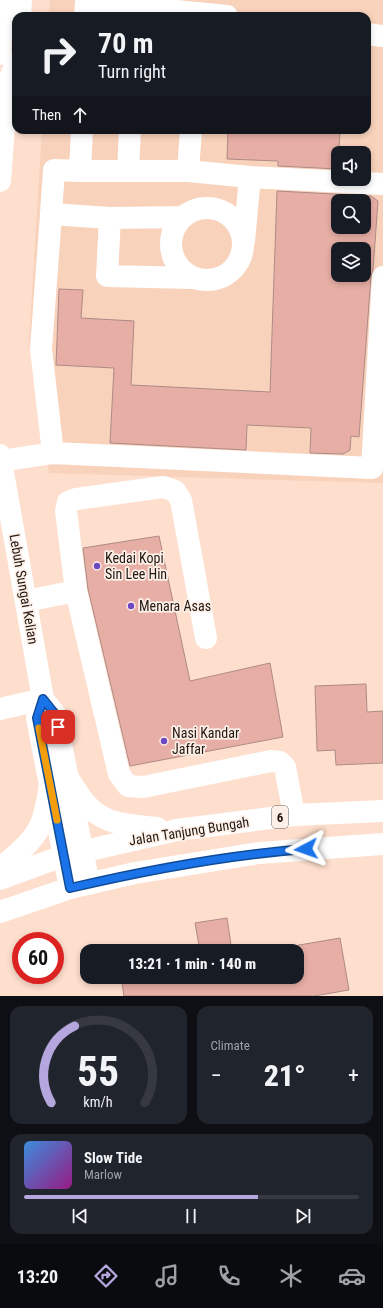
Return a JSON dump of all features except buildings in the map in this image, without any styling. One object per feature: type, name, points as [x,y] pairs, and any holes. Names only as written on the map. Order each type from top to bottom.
[{"type":"main road","points":[[3,0],[0,55],[7,87]]},
{"type":"main road","points":[[20,12],[21,0]]},
{"type":"main road","points":[[85,12],[86,2],[135,11],[156,12]]},
{"type":"main road","points":[[371,34],[383,36]]},
{"type":"main road","points":[[0,181],[7,87],[12,73]]},
{"type":"main road","points":[[80,170],[82,134]]},
{"type":"main road","points":[[128,171],[130,134]]},
{"type":"main road","points":[[188,172],[191,134]]},
{"type":"main road","points":[[53,453],[41,349],[54,170],[188,172],[383,184]]},
{"type":"main road","points":[[110,218],[107,276],[193,278],[205,281],[217,280],[228,274],[237,266],[242,255],[250,177]]},
{"type":"main road","points":[[193,278],[183,272],[175,262],[171,250],[174,232],[183,217],[193,211],[205,208],[216,209],[227,214],[236,222],[242,232],[244,244]]},
{"type":"main road","points":[[51,214],[110,218],[183,217]]},
{"type":"main road","points":[[1,458],[53,453],[372,468],[383,277]]},
{"type":"main road","name":"Lebuh Sungai Kelian","points":[[1,458],[6,519],[26,601],[43,699],[37,718],[59,781],[79,886]]},
{"type":"main road","points":[[206,638],[181,500],[175,491],[163,487],[76,499],[68,502],[66,511],[76,591],[119,774],[128,786],[143,787],[271,761],[280,762],[285,767],[294,815]]},
{"type":"main road","points":[[26,601],[76,591]]},
{"type":"main road","points":[[0,709],[43,699]]},
{"type":"main road","points":[[0,869],[27,845],[40,828],[59,781],[81,798],[90,809],[103,818],[120,824],[177,830]]},
{"type":"main road","name":"Jalan Tanjung Bungah","points":[[0,879],[73,853],[177,830],[294,815],[383,811]]},
{"type":"main road","points":[[0,912],[79,886],[135,873],[259,853],[383,844]]},
{"type":"shaded area","points":[[50,0],[383,0],[383,483],[49,473],[29,343],[42,134],[371,134],[371,12],[49,12]]},
{"type":"slow traffic","points":[[39,728],[57,820]]},
{"type":"place","name":"Kedai Kopi Sin Lee Hin","points":[[97,566]]},
{"type":"place","name":"Menara Asas","points":[[131,606]]},
{"type":"place","name":"Nasi Kandar Jaffar","points":[[164,741]]},
{"type":"route","points":[[58,727],[55,714],[43,699],[37,718],[70,888],[150,870],[259,853],[306,849]]}]
